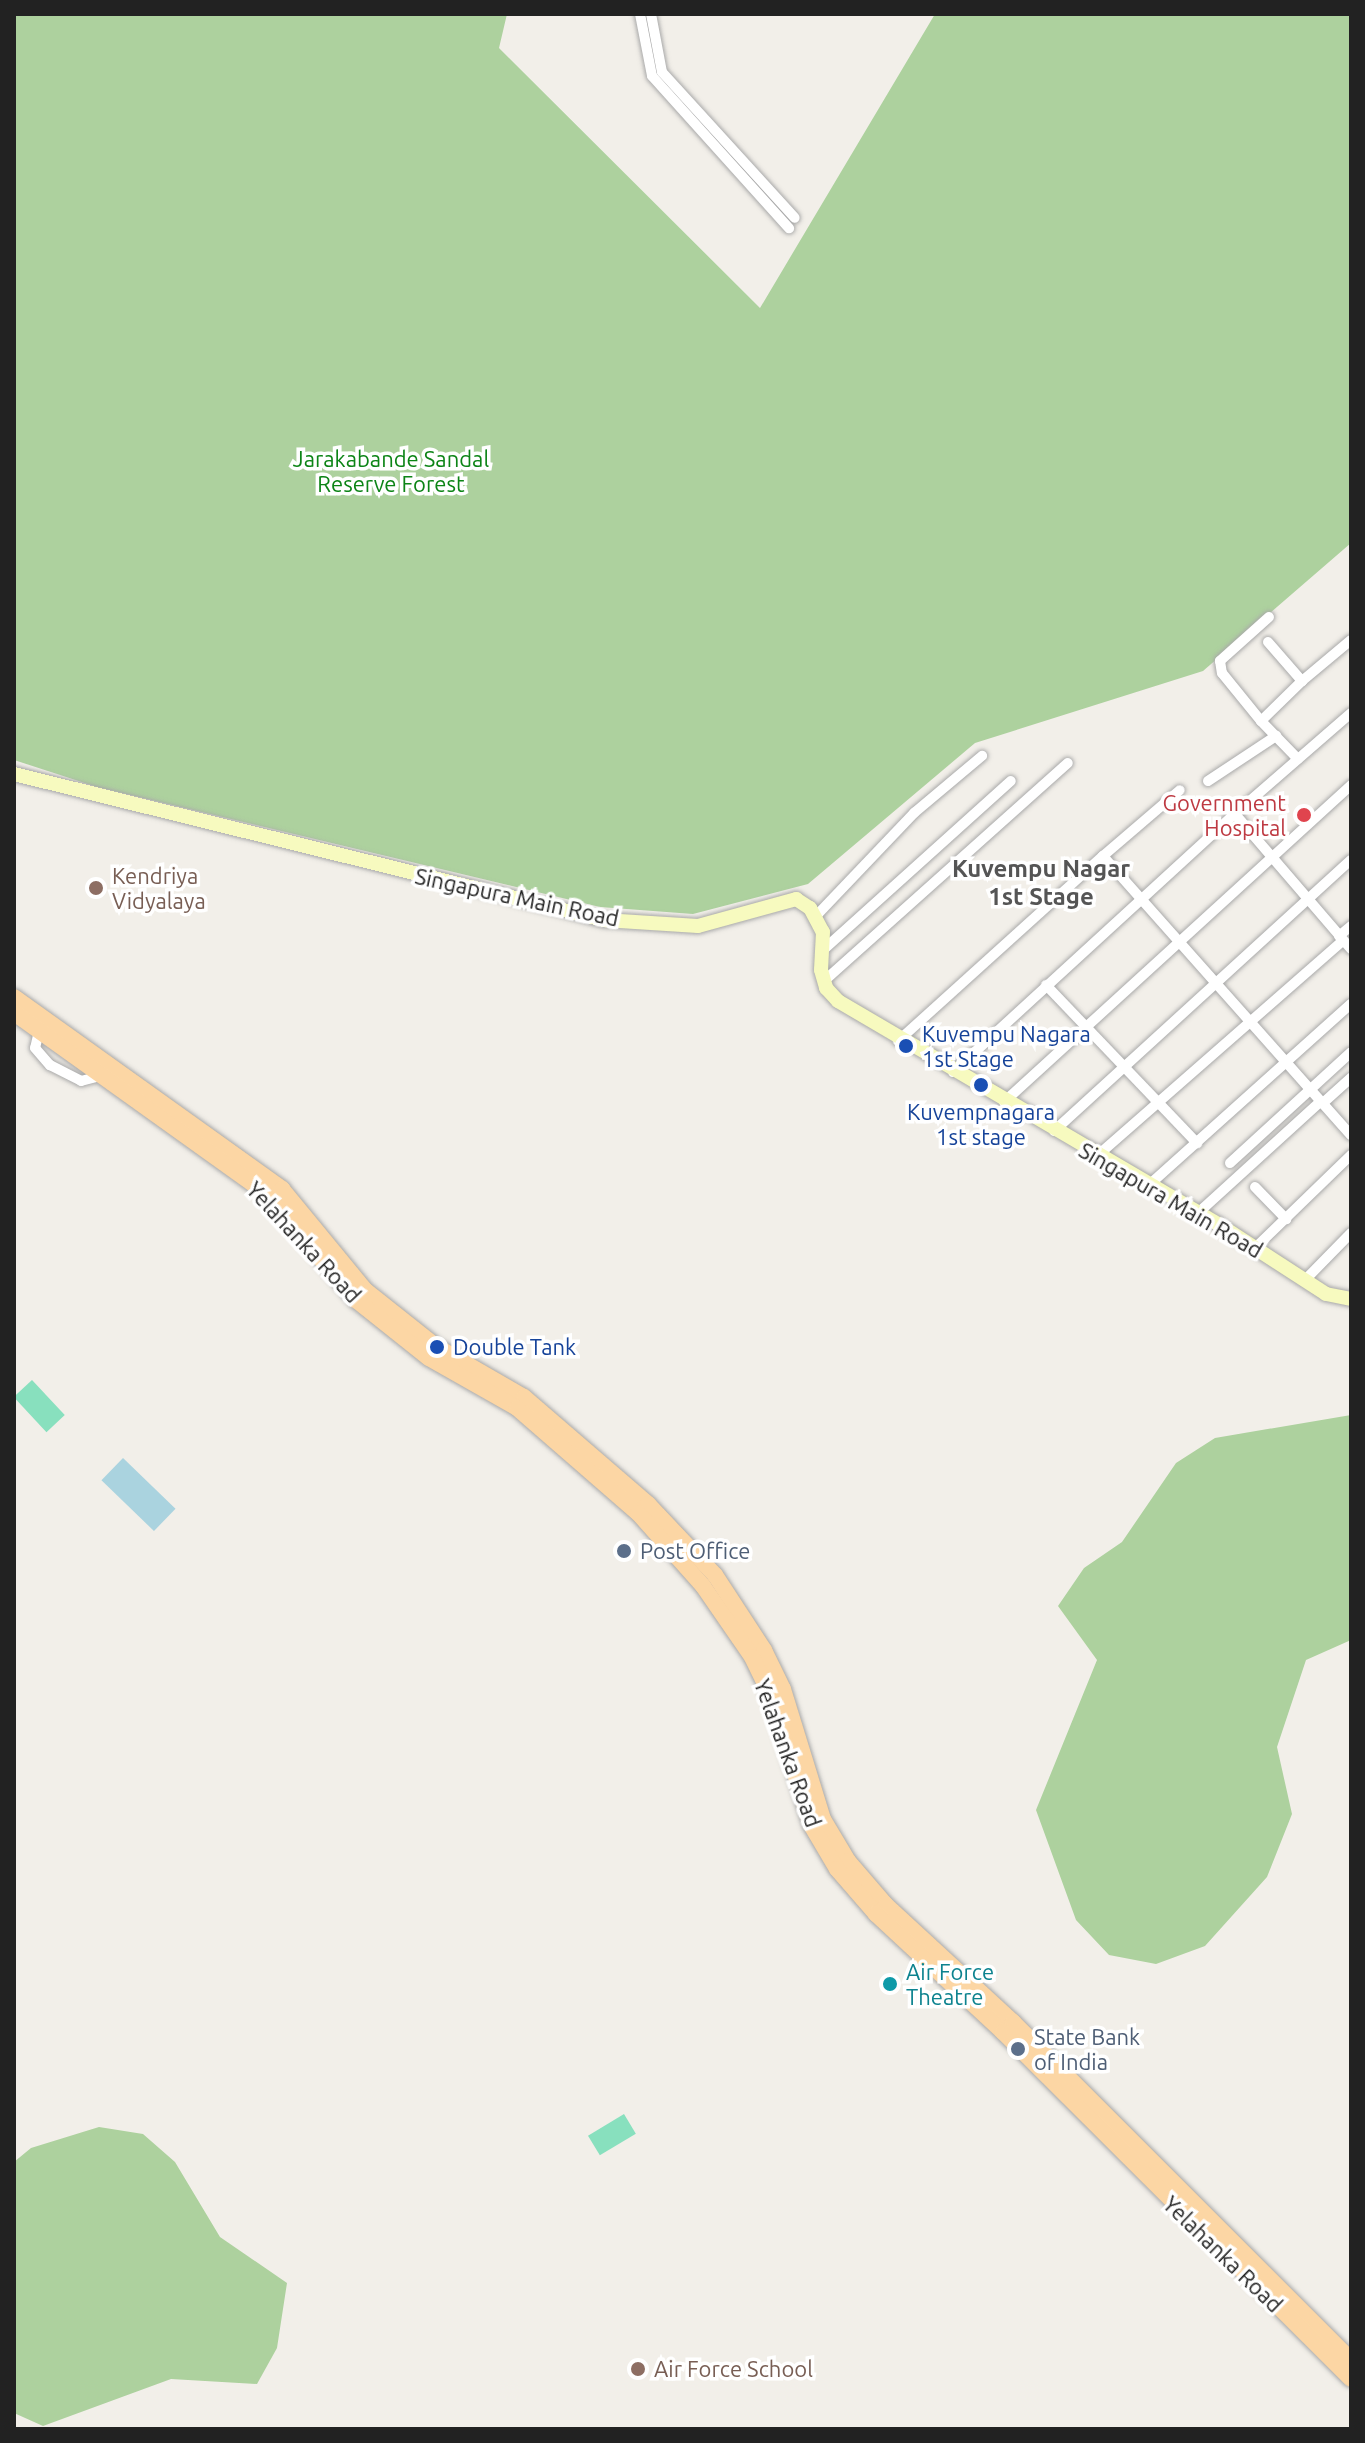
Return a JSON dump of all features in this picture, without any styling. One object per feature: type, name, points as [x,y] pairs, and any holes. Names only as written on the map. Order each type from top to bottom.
[{"type":"main road","name":"Yelahanka Road","points":[[14,997],[282,1189],[365,1290],[437,1347],[524,1397],[648,1504],[715,1575],[764,1650],[783,1689],[823,1819],[848,1861],[886,1905],[1013,2022],[1351,2360]]},
{"type":"main road","name":"Yelahanka Road","points":[[14,1013],[264,1192],[356,1300],[429,1358],[517,1408],[638,1513],[703,1586],[752,1657],[770,1694],[811,1825],[837,1869],[876,1914],[1003,2032],[1351,2379]]},
{"type":"street","points":[[640,14],[652,76],[789,228]]},
{"type":"street","points":[[651,14],[662,72],[795,218]]},
{"type":"street","points":[[1269,617],[1220,661],[1222,673],[1261,721],[1298,759]]},
{"type":"street","points":[[1261,721],[1351,640]]},
{"type":"street","points":[[1268,642],[1302,681]]},
{"type":"street","points":[[953,1073],[1142,895],[1351,713]]},
{"type":"street","points":[[1208,781],[1276,736]]},
{"type":"street","points":[[824,981],[823,932],[815,917],[914,813],[982,756]]},
{"type":"street","points":[[824,981],[1068,763]]},
{"type":"street","name":"Singapura Main Road","points":[[14,774],[604,920],[698,926],[796,899],[815,917]]},
{"type":"street","points":[[822,951],[1011,781]]},
{"type":"street","points":[[1003,1102],[1179,938],[1351,785]]},
{"type":"street","points":[[898,1041],[1180,790]]},
{"type":"street","points":[[1235,814],[1345,942]]},
{"type":"street","points":[[1103,856],[1142,895],[1351,1135]]},
{"type":"street","points":[[1054,1131],[1215,981],[1309,902],[1351,860]]},
{"type":"street","points":[[1097,1156],[1345,942],[1351,926]]},
{"type":"street","name":"Singapura Main Road","points":[[824,981],[838,1001],[898,1041],[1198,1213],[1326,1294],[1351,1299]]},
{"type":"street","points":[[1046,985],[1197,1143]]},
{"type":"street","points":[[1149,1185],[1351,1004]]},
{"type":"street","points":[[1230,1163],[1351,1052]]},
{"type":"street","points":[[1198,1213],[1351,1078]]},
{"type":"street","points":[[1255,1248],[1351,1155]]},
{"type":"street","points":[[1255,1187],[1286,1219]]},
{"type":"street","points":[[1305,1280],[1351,1233]]},
{"type":"green space","name":"Jarakabande Sandal Reserve Forest","points":[[14,14],[507,14],[499,48],[760,308],[935,14],[1351,14],[1351,543],[1203,671],[975,743],[808,884],[693,914],[600,907],[97,787],[14,760]]},
{"type":"green space","points":[[32,1380],[65,1415],[46,1432],[14,1397]]},
{"type":"green space","points":[[1351,1415],[1351,1640],[1306,1660],[1277,1747],[1292,1814],[1267,1877],[1205,1946],[1156,1964],[1109,1955],[1076,1920],[1036,1810],[1097,1660],[1058,1606],[1084,1568],[1122,1542],[1176,1463],[1215,1438]]},
{"type":"green space","points":[[624,2114],[636,2134],[600,2155],[588,2136]]},
{"type":"green space","points":[[99,2127],[143,2134],[175,2162],[220,2237],[287,2283],[277,2348],[257,2384],[171,2379],[43,2426],[14,2413],[14,2162],[31,2148]]},
{"type":"water","points":[[123,1458],[176,1509],[154,1531],[101,1480]]},
{"type":"place","name":"Government Hospital","points":[[1304,815]]},
{"type":"place","name":"Kendriya Vidyalaya","points":[[96,888]]},
{"type":"place","name":"Kuvempu Nagara 1st Stage","points":[[906,1046]]},
{"type":"place","name":"Kuvempnagara 1st stage","points":[[981,1085]]},
{"type":"place","name":"Double Tank","points":[[437,1347]]},
{"type":"place","name":"Post Office","points":[[624,1551]]},
{"type":"place","name":"Air Force Theatre","points":[[890,1984]]},
{"type":"place","name":"State Bank of India","points":[[1018,2049]]},
{"type":"place","name":"Air Force School","points":[[638,2369]]},
{"type":"district","name":"Kuvempu Nagar 1st Stage","points":[[1041,883]]}]
